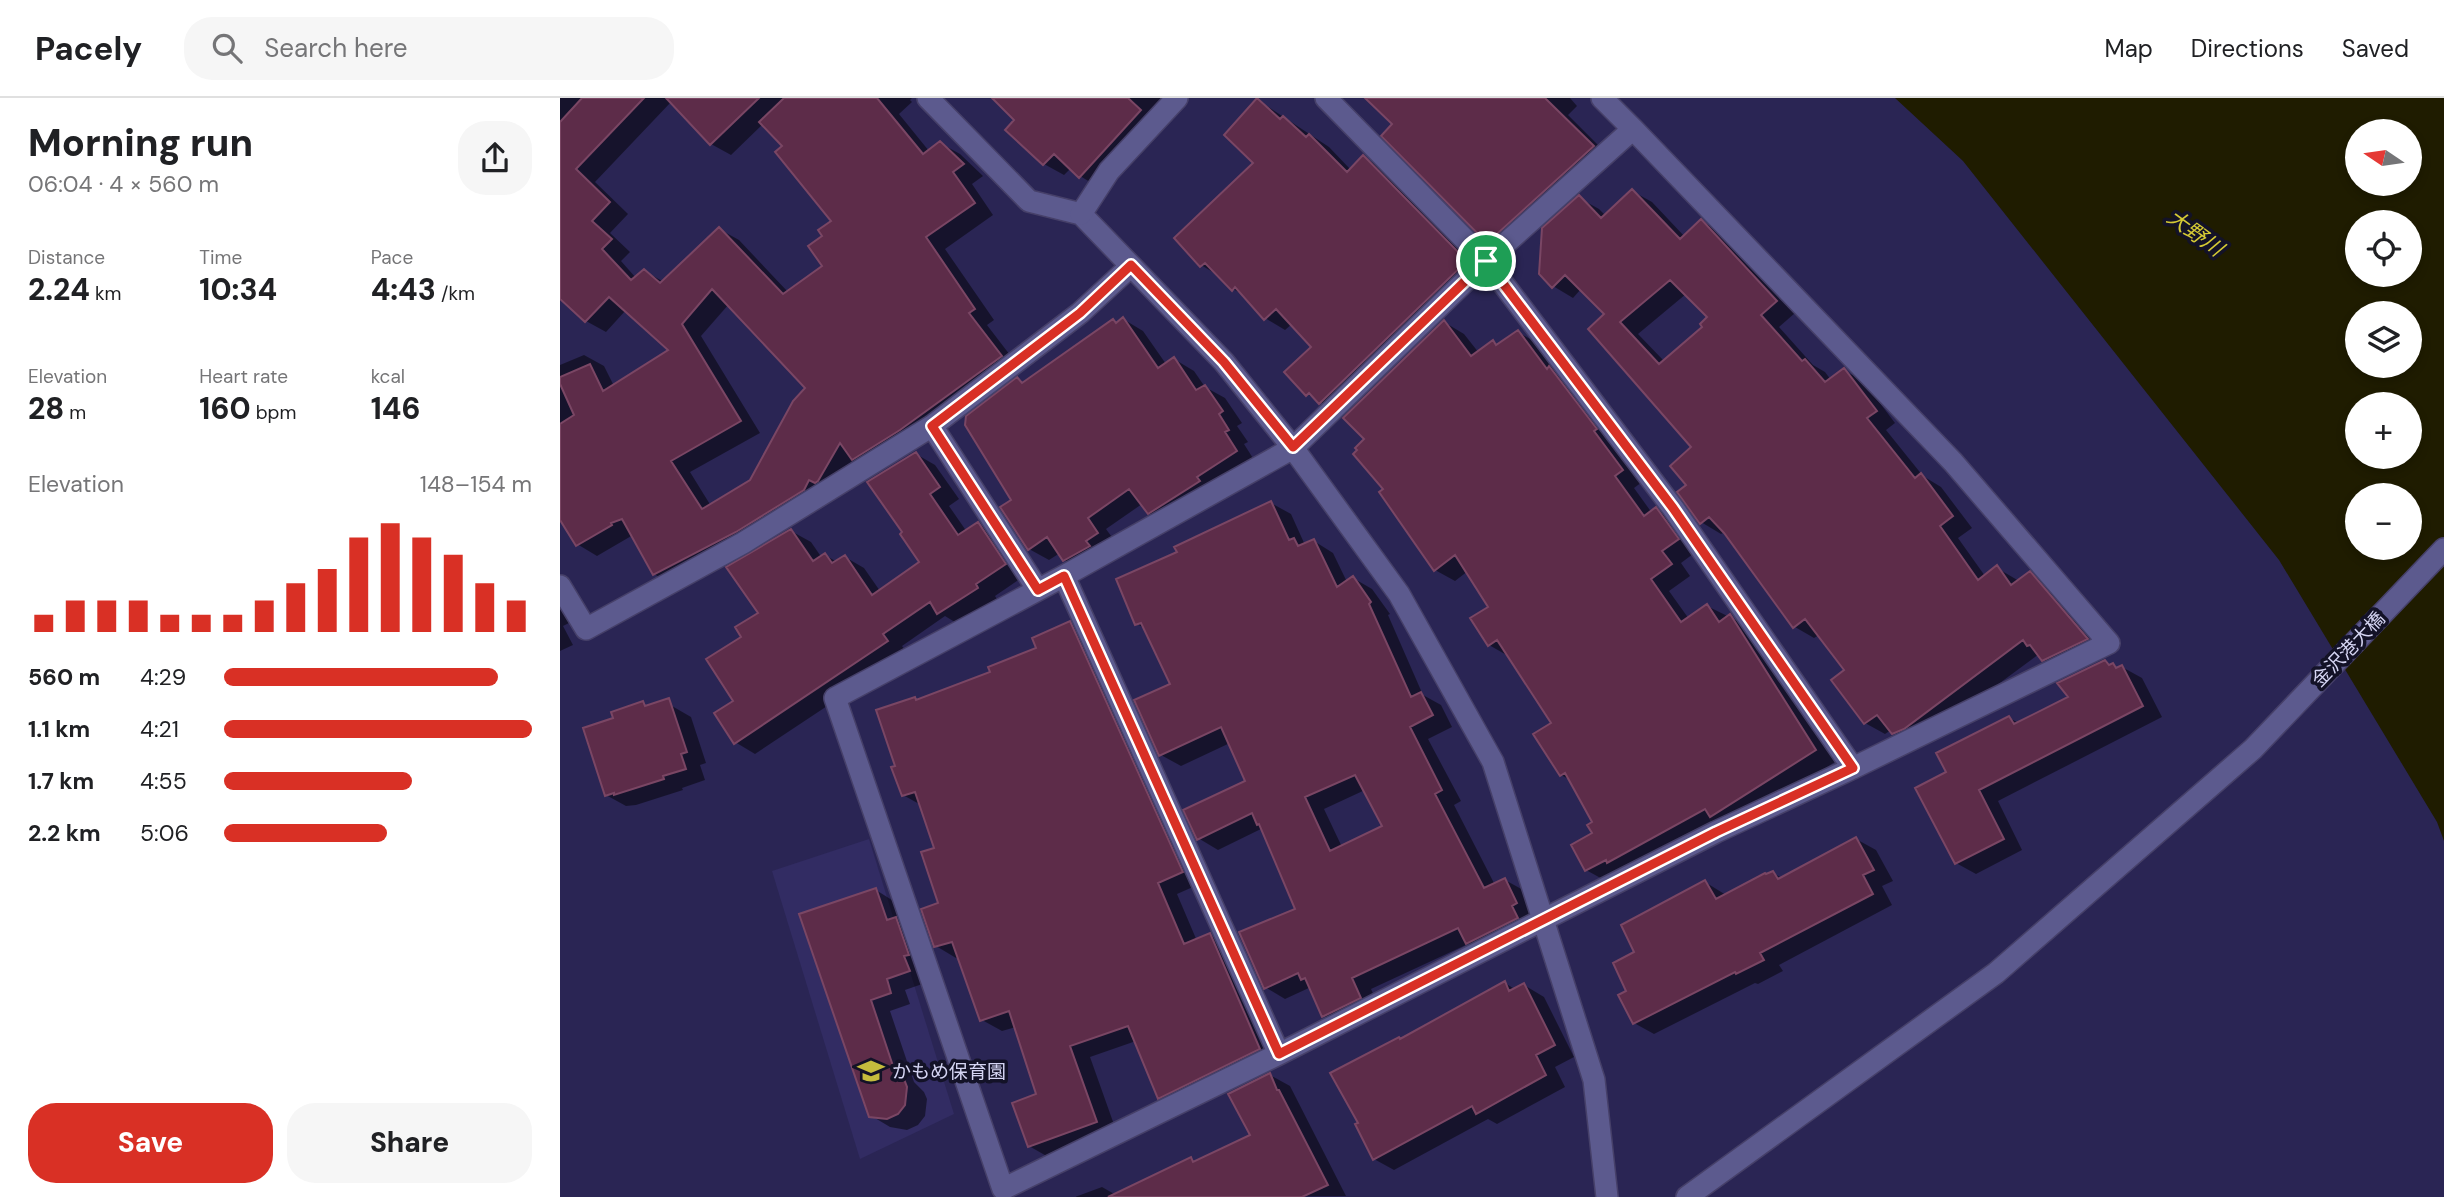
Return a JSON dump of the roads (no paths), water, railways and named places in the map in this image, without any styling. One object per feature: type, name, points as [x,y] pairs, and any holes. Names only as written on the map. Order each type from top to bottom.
[{"type":"street","points":[[928,98],[1029,201],[1081,214],[1224,362],[1293,447],[1399,594],[1493,762],[1594,1080],[1607,1197]]},
{"type":"street","points":[[1081,214],[1109,171],[1177,98]]},
{"type":"street","points":[[1326,98],[1486,261],[1673,508],[1853,768]]},
{"type":"street","points":[[1602,98],[1633,129],[1953,462],[2109,643],[1716,832],[1279,1054],[1003,1189],[835,698],[1064,576],[1293,447],[1486,261],[1633,129]]},
{"type":"street","points":[[560,586],[586,629],[743,543],[932,426],[1080,313],[1131,265]]},
{"type":"street","points":[[932,426],[1038,590]]},
{"type":"street","name":"金沢港大橋","points":[[1687,1197],[1996,973],[2253,749],[2444,549]]},
{"type":"street","points":[[1064,576],[1279,1054]]},
{"type":"water","name":"大野川","points":[[1895,98],[2444,98],[2444,841],[2437,822],[2279,560],[1963,161]]},
{"type":"place","name":"かもめ保育園","points":[[871,1071]]}]
